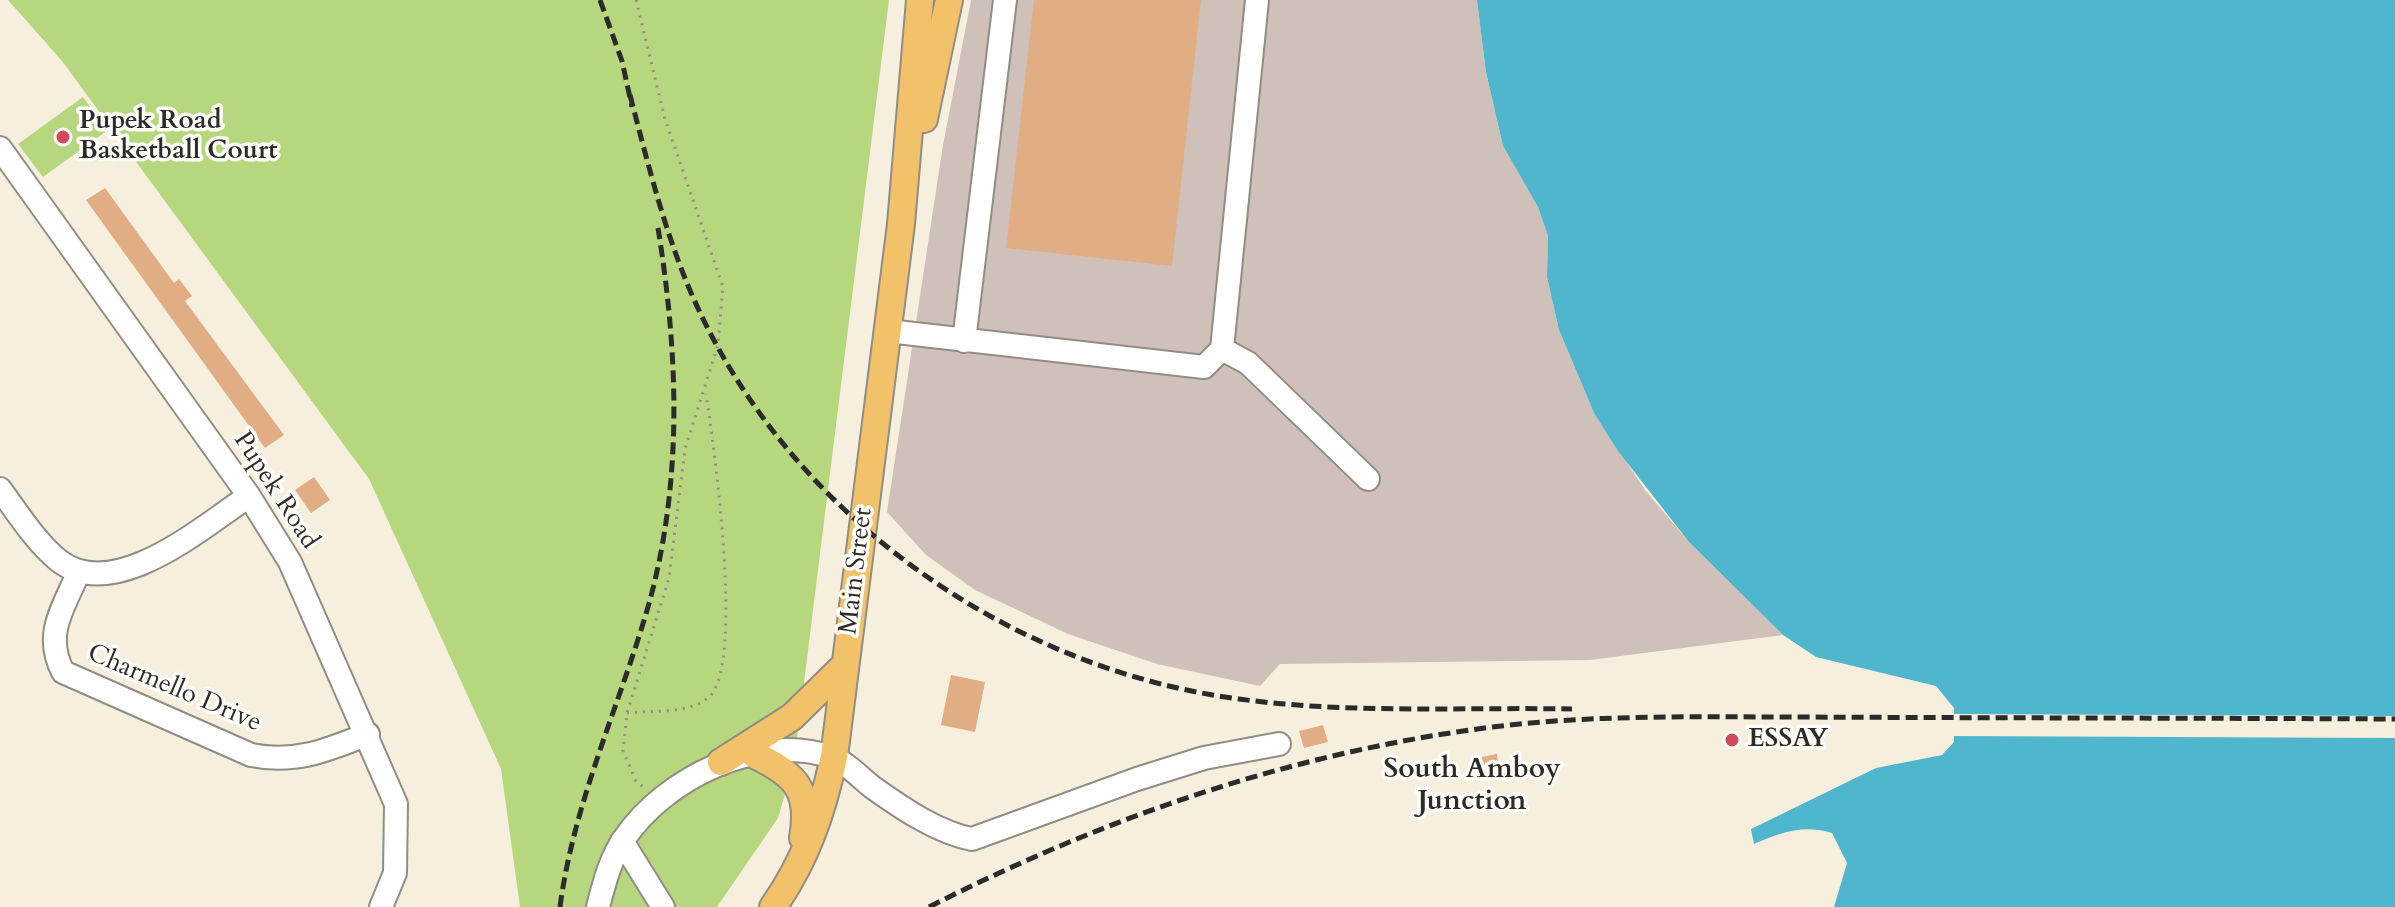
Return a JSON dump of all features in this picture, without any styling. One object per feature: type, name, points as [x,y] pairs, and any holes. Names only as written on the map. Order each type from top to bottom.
[{"type":"main road","name":"Main Street","points":[[773,907],[798,870],[816,830],[834,757],[901,224],[920,0]]},
{"type":"main road","name":"Main Street","points":[[901,224],[949,0]]},
{"type":"main road","points":[[721,762],[792,717],[845,665]]},
{"type":"main road","points":[[755,755],[795,778],[802,795],[806,821],[798,870]]},
{"type":"street","points":[[964,341],[1005,0]]},
{"type":"street","points":[[888,331],[1204,367],[1222,349],[1257,0]]},
{"type":"street","name":"Pupek Road","points":[[0,148],[249,496],[290,562],[368,734],[396,804],[395,873],[381,907]]},
{"type":"street","points":[[1222,349],[1248,363],[1368,479]]},
{"type":"street","points":[[0,489],[59,561],[79,571],[116,572],[142,566],[249,496]]},
{"type":"street","name":"Charmello Drive","points":[[79,571],[53,634],[52,651],[63,672],[251,755],[278,761],[324,752],[368,734]]},
{"type":"street","points":[[598,907],[622,841],[658,802],[677,787],[721,762],[789,752],[834,757],[902,806],[953,835],[972,839],[1204,758],[1279,744]]},
{"type":"street","points":[[622,841],[663,907]]},
{"type":"path","points":[[636,0],[665,119],[713,249],[723,287],[718,345],[685,449],[669,578],[627,713],[623,751],[636,781],[658,802]]},
{"type":"path","points":[[627,713],[698,704],[711,696],[721,673],[726,591],[717,466],[705,390]]},
{"type":"shaded area","points":[[971,0],[1477,0],[1486,72],[1503,146],[1538,207],[1548,236],[1547,277],[1559,330],[1594,413],[1645,490],[1689,542],[1783,635],[1590,660],[1280,664],[1260,686],[1157,664],[1068,634],[975,590],[926,555],[887,512],[943,145]]},
{"type":"green space","points":[[8,0],[889,0],[794,763],[778,818],[717,907],[520,907],[501,769],[369,479],[62,61]]},
{"type":"green space","name":"Pupek Road Basketball Court","points":[[83,97],[108,130],[43,177],[18,144]]},
{"type":"water","points":[[1477,0],[2395,0],[2395,907],[1834,907],[1847,863],[1832,833],[1812,829],[1793,831],[1754,844],[1751,829],[1876,768],[1942,755],[1954,742],[1954,708],[1936,686],[1816,657],[1783,635],[1689,542],[1618,451],[1594,413],[1559,330],[1547,277],[1548,236],[1538,207],[1503,146],[1486,72]]},
{"type":"pier","points":[[1953,714],[2395,716],[2395,738],[1953,736]]},
{"type":"building","points":[[1034,0],[1201,0],[1172,266],[1006,248]]},
{"type":"building","points":[[105,188],[174,283],[179,279],[192,296],[185,301],[284,435],[265,448],[86,200]]},
{"type":"building","points":[[314,477],[330,500],[311,513],[295,490]]},
{"type":"building","points":[[951,675],[985,682],[975,732],[941,725]]},
{"type":"building","points":[[1323,725],[1328,742],[1304,748],[1299,731]]},
{"type":"building","points":[[1497,754],[1499,770],[1483,772],[1481,757]]},
{"type":"railway","points":[[600,0],[622,61],[632,107]]},
{"type":"railway","points":[[630,95],[671,241],[689,288],[730,368],[781,441],[842,507],[910,565],[986,614],[1067,653],[1151,682],[1239,699],[1322,707],[1572,709]]},
{"type":"railway","points":[[560,907],[587,790],[650,600],[668,507],[674,414],[673,368],[658,228]]},
{"type":"railway","points":[[929,907],[1059,846],[1192,796],[1329,757],[1470,730],[1553,721],[1676,717],[2395,719]]},
{"type":"place","name":"Pupek Road Basketball Court","points":[[63,137]]},
{"type":"place","name":"ESSAY","points":[[1732,740]]},
{"type":"district","name":"South Amboy Junction","points":[[1472,787]]}]
